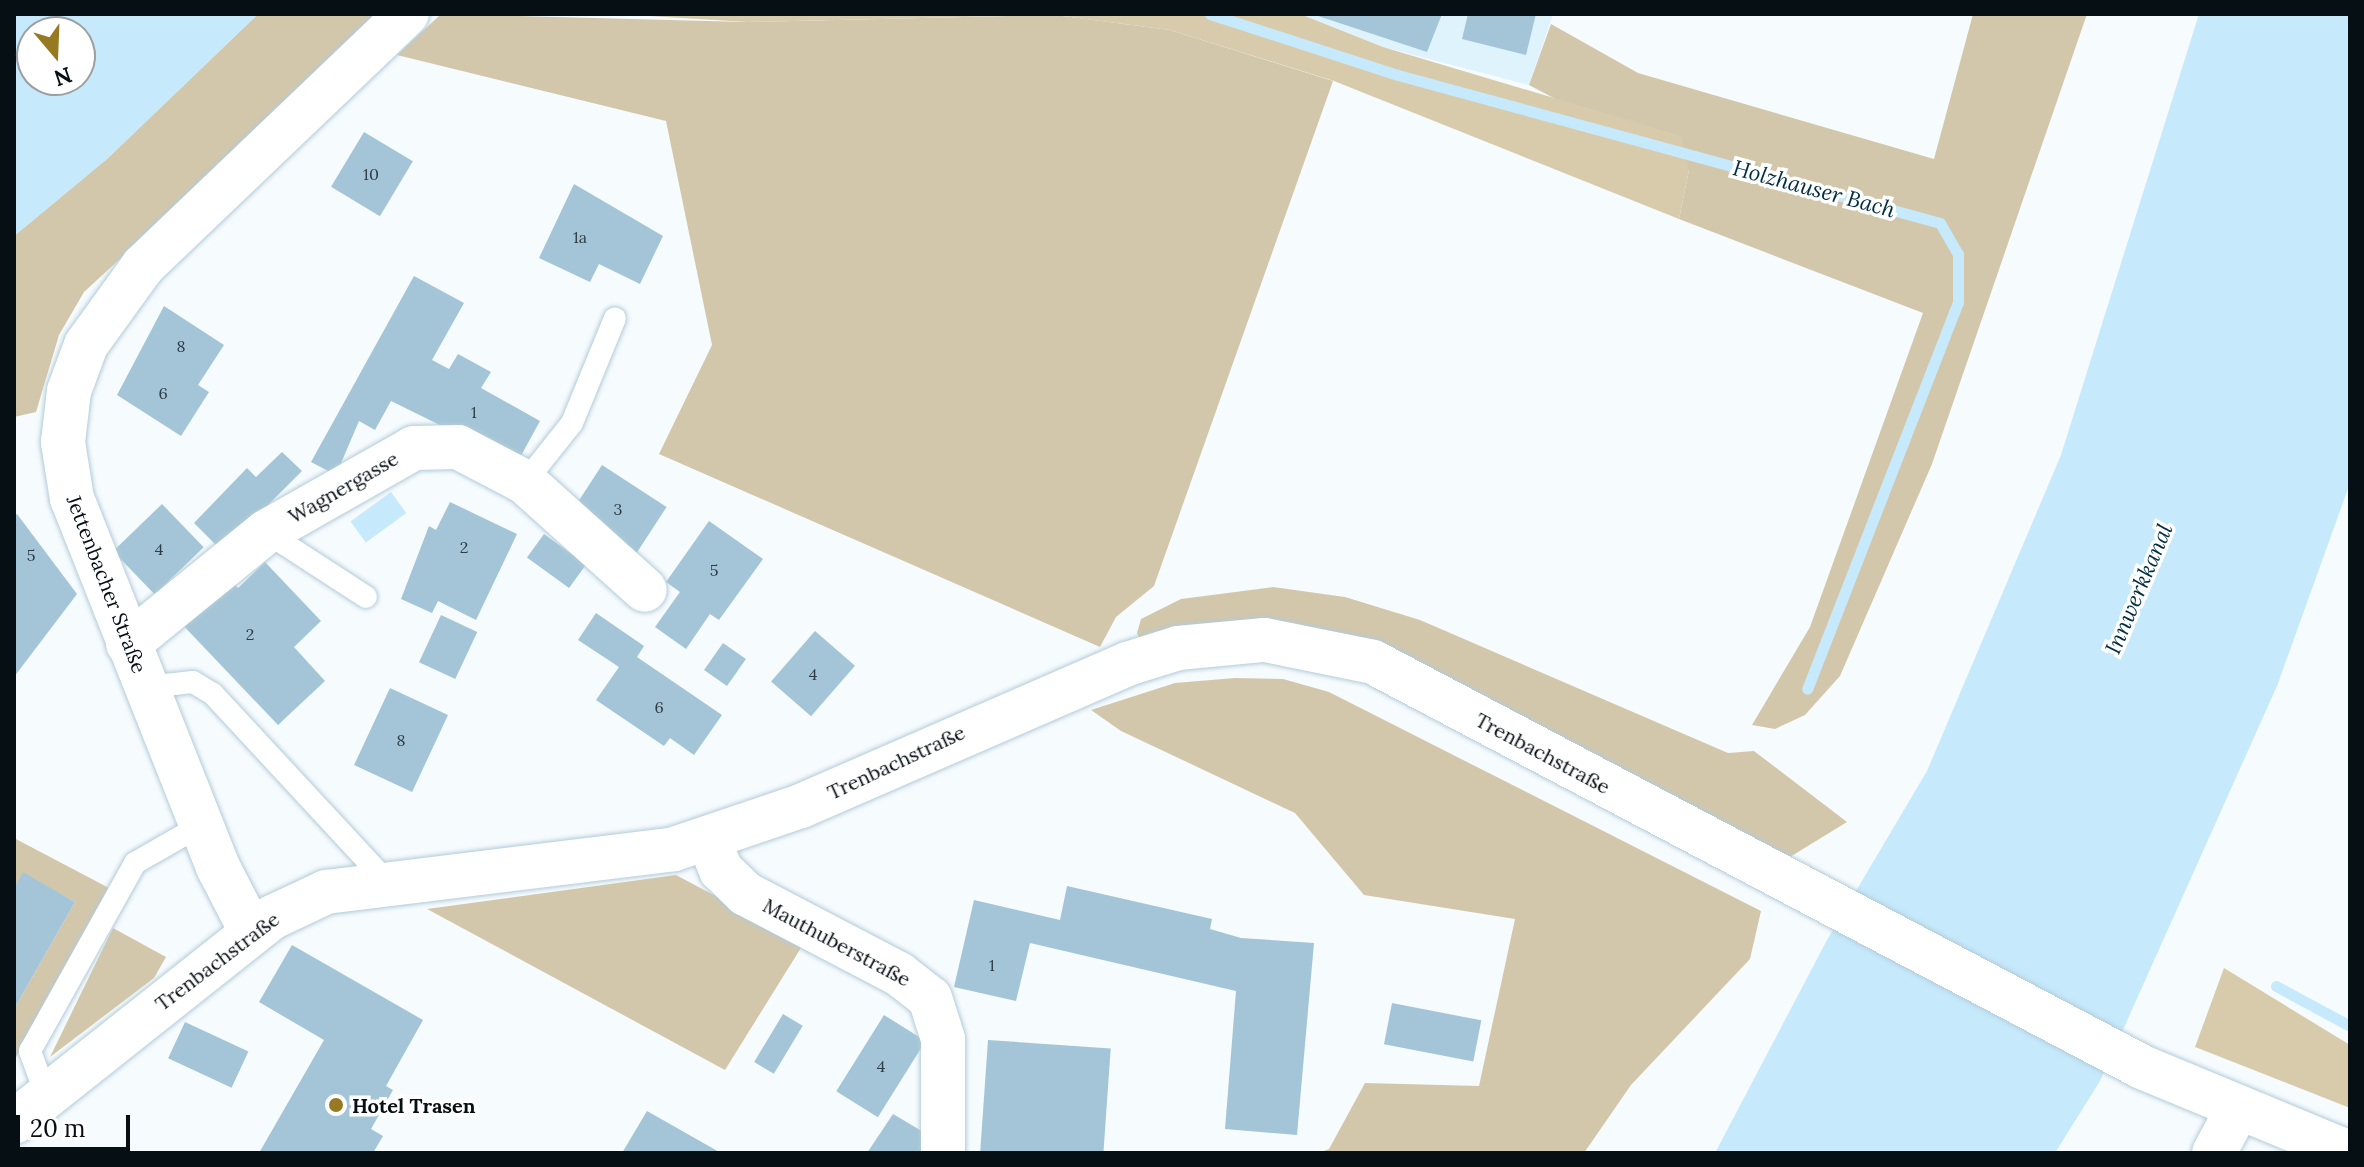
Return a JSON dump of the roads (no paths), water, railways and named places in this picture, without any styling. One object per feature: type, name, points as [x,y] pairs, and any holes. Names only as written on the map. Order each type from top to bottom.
[{"type":"street","name":"Jettenbacher Straße","points":[[252,933],[128,644],[66,469],[69,391],[86,345],[185,220],[407,14]]},
{"type":"street","name":"Wagnergasse","points":[[128,644],[266,532],[414,448],[458,447],[525,482],[645,590]]},
{"type":"street","name":"Trenbachstraße","points":[[30,1108],[252,933],[326,892],[385,880],[645,855],[708,838],[801,806],[1127,664],[1178,648],[1265,640],[1373,662],[1793,888],[2163,1077],[2350,1153]]},
{"type":"street","name":"Mauthuberstraße","points":[[708,838],[721,870],[746,894],[899,974],[930,998],[943,1039],[943,1153]]},
{"type":"street","points":[[2214,1153],[2238,1108]]},
{"type":"lane","points":[[525,482],[572,423],[615,318]]},
{"type":"lane","points":[[266,532],[366,597]]},
{"type":"lane","points":[[147,687],[193,682],[213,694],[385,880]]},
{"type":"lane","points":[[30,1108],[30,1051],[135,863],[203,824]]},
{"type":"water","points":[[14,14],[258,14],[108,158],[14,236]]},
{"type":"water","name":"Innwerkkanal","points":[[2199,14],[2350,14],[2350,483],[2277,686],[2100,1081],[2055,1153],[1715,1153],[1827,940],[1927,771],[2061,455]]},
{"type":"water","points":[[391,492],[406,513],[366,542],[351,521]]},
{"type":"waterway","name":"Holzhauser Bach","points":[[1210,14],[1398,75],[1940,223],[1958,254],[1958,302],[1807,689]]},
{"type":"waterway","name":"Holzhauser Bach","points":[[2276,986],[2350,1026]]},
{"type":"place","name":"Hotel Trasen","points":[[336,1105]]}]
